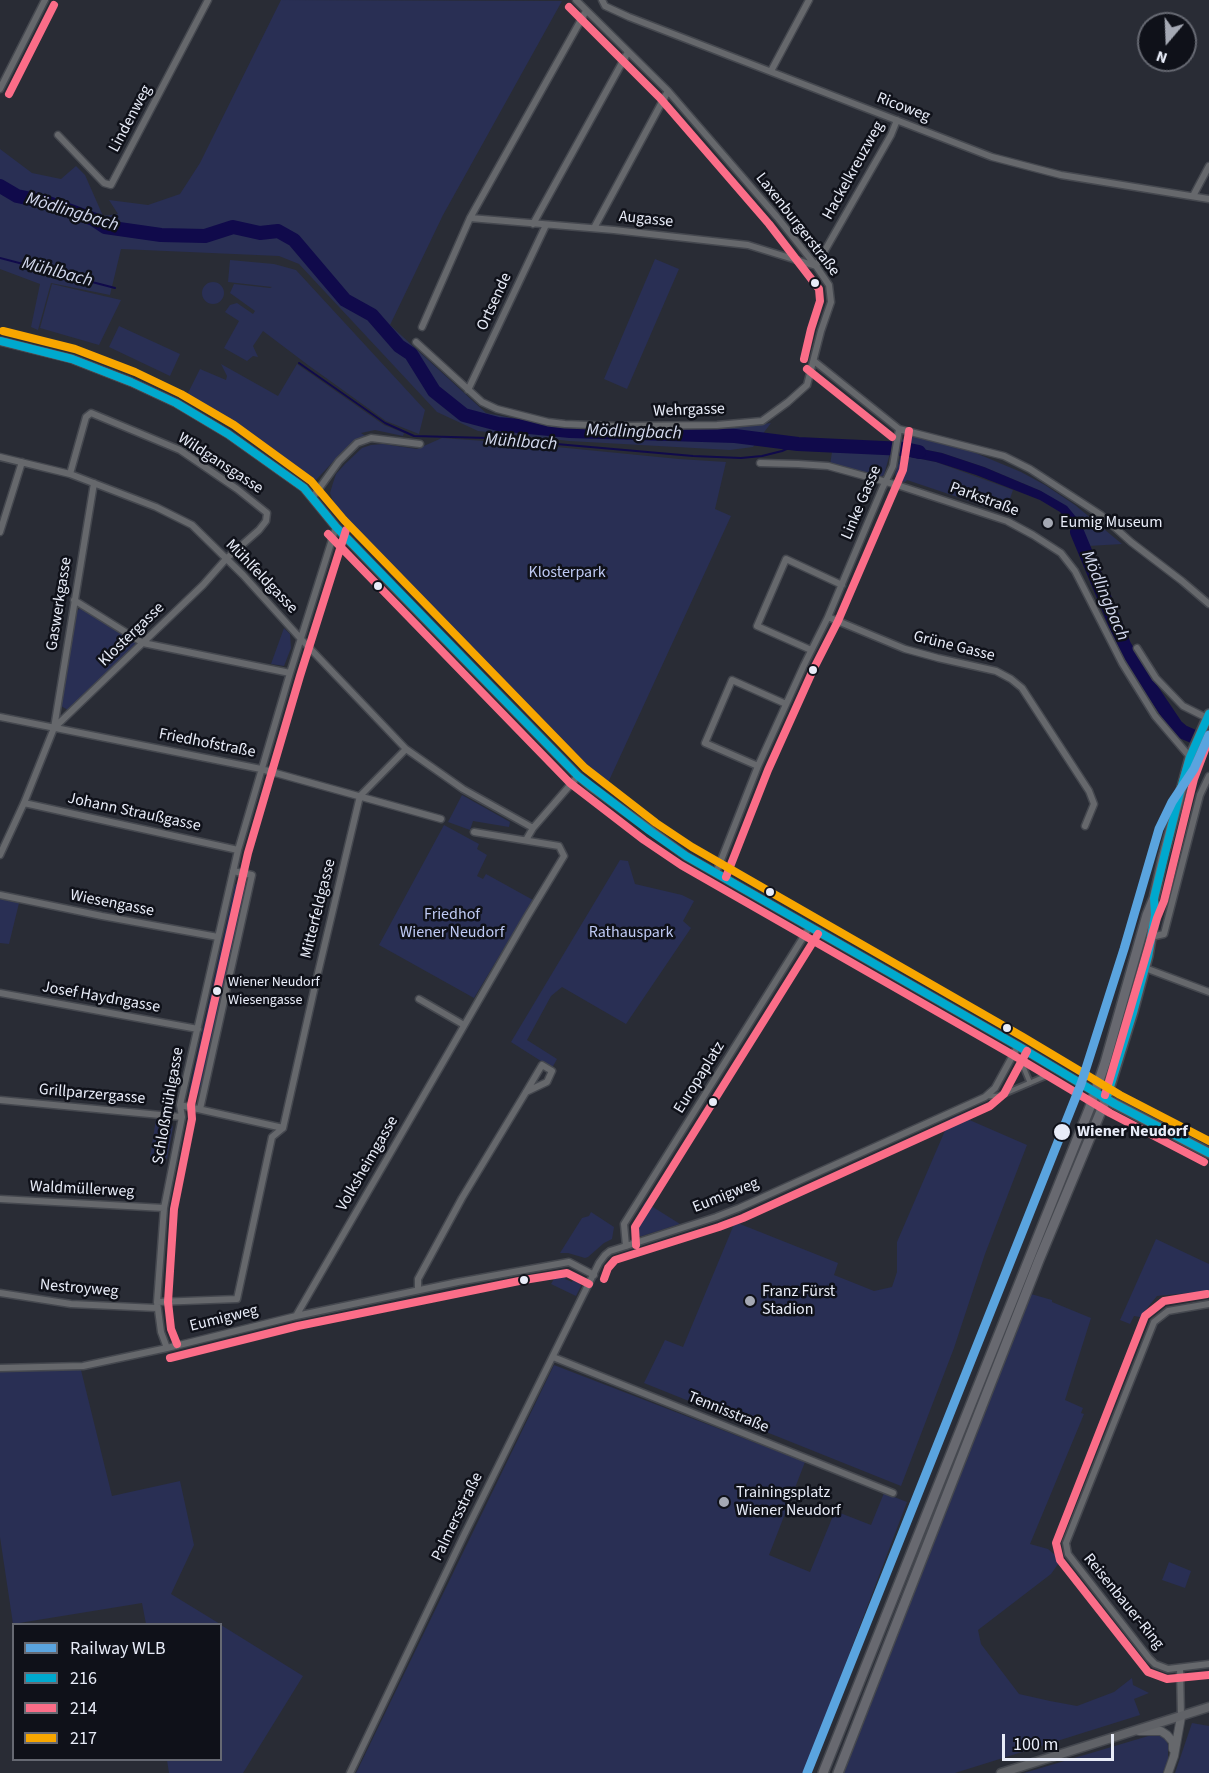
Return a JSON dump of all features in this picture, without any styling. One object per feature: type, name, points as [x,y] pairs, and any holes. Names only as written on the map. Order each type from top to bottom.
[{"type":"main road","points":[[838,1773],[1095,1092],[1154,898],[1190,757],[1208,716]]},
{"type":"main road","points":[[824,1773],[1010,1320],[1106,1099],[1145,968],[1155,915],[1154,898]]},
{"type":"main road","points":[[1095,1092],[1209,1153]]},
{"type":"main road","points":[[1001,1773],[1209,1707]]},
{"type":"street","points":[[0,89],[45,0]]},
{"type":"street","name":"Lindenweg","points":[[58,135],[104,183],[111,185],[208,0]]},
{"type":"street","name":"Laxenburgerstraße","points":[[576,0],[668,91],[777,217],[829,285],[831,302],[814,361]]},
{"type":"street","name":"Ricoweg","points":[[602,0],[605,6],[629,17],[992,157],[1061,175],[1209,199]]},
{"type":"street","points":[[771,71],[808,0]]},
{"type":"street","points":[[422,327],[470,218],[586,11]]},
{"type":"street","points":[[533,224],[628,52]]},
{"type":"street","points":[[594,228],[668,91]]},
{"type":"street","name":"Hackelkreuzweg","points":[[816,266],[891,135],[897,120]]},
{"type":"street","points":[[1193,196],[1209,166]]},
{"type":"street","name":"Augasse","points":[[470,218],[594,228],[748,245],[816,266]]},
{"type":"street","name":"Ortsende","points":[[468,390],[546,225]]},
{"type":"street","points":[[0,341],[72,359],[131,382],[176,403],[295,480],[313,497],[336,527],[578,776],[686,856],[1095,1092]]},
{"type":"street","name":"Wehrgasse","points":[[416,342],[482,402],[497,409],[548,422],[615,426],[728,424],[762,421],[807,385],[814,361]]},
{"type":"street","points":[[814,361],[899,429],[1004,456],[1030,469],[1101,515],[1131,543],[1209,604]]},
{"type":"street","name":"Wildgansgasse","points":[[70,474],[86,417],[91,413],[180,450],[237,489],[267,513],[266,521],[259,530],[226,560]]},
{"type":"street","name":"Linke Gasse","points":[[716,873],[758,766],[828,617],[893,466],[899,429]]},
{"type":"street","points":[[313,497],[339,460],[357,443],[371,438],[420,444]]},
{"type":"street","name":"Mühlfeldgasse","points":[[0,456],[70,474],[156,507],[192,525],[243,575],[406,749],[463,789],[533,828]]},
{"type":"street","points":[[0,532],[22,462]]},
{"type":"street","name":"Parkstraße","points":[[760,463],[828,466],[886,482],[1008,521],[1060,553],[1075,571],[1122,663],[1155,716],[1190,757]]},
{"type":"street","name":"Gaswerkgasse","points":[[54,728],[93,483]]},
{"type":"street","name":"Schloßmühlgasse","points":[[167,1348],[161,1332],[157,1305],[164,1208],[182,1117],[180,1105],[238,850],[336,527]]},
{"type":"street","points":[[811,650],[757,626],[786,559],[842,585]]},
{"type":"street","name":"Klostergasse","points":[[54,728],[203,585],[226,560]]},
{"type":"street","points":[[74,600],[142,643],[290,673]]},
{"type":"street","name":"Grüne Gasse","points":[[828,617],[904,649],[996,671],[1011,679],[1022,688],[1089,791],[1094,804],[1085,826]]},
{"type":"street","points":[[1137,648],[1156,678],[1183,706],[1208,716]]},
{"type":"street","points":[[758,766],[705,742],[732,680],[786,704]]},
{"type":"street","name":"Friedhofstraße","points":[[0,717],[261,769],[441,819]]},
{"type":"street","points":[[0,855],[54,728]]},
{"type":"street","points":[[360,796],[406,749]]},
{"type":"street","points":[[474,832],[526,840],[533,828],[578,776]]},
{"type":"street","points":[[1151,937],[1164,934],[1200,795],[1209,776]]},
{"type":"street","name":"Mitterfeldgasse","points":[[237,1299],[272,1137],[283,1128],[360,796]]},
{"type":"street","name":"Johann Straußgasse","points":[[24,803],[238,850]]},
{"type":"street","name":"Volksheimgasse","points":[[296,1316],[564,856],[559,846],[526,840]]},
{"type":"street","name":"Schloßmühlgasse","points":[[200,1109],[252,875],[233,871]]},
{"type":"street","name":"Wiesengasse","points":[[0,894],[218,938]]},
{"type":"street","name":"Europaplatz","points":[[626,1246],[624,1224],[809,928]]},
{"type":"street","points":[[1145,968],[1209,992]]},
{"type":"street","name":"Josef Haydngasse","points":[[0,993],[198,1029]]},
{"type":"street","points":[[419,999],[464,1025]]},
{"type":"street","name":"Eumigweg","points":[[0,1368],[83,1366],[296,1316],[418,1290],[569,1262],[594,1275],[604,1255],[610,1251],[739,1208],[985,1096],[995,1088],[1018,1047]]},
{"type":"street","points":[[1022,1060],[1030,1083]]},
{"type":"street","points":[[418,1290],[418,1279],[462,1198],[542,1065],[552,1071],[547,1082],[526,1092]]},
{"type":"street","points":[[985,1096],[999,1096],[1046,1076]]},
{"type":"street","name":"Grillparzergasse","points":[[0,1100],[182,1117]]},
{"type":"street","points":[[180,1105],[283,1128]]},
{"type":"street","name":"Waldmüllerweg","points":[[0,1199],[164,1208]]},
{"type":"street","name":"Palmersstraße","points":[[350,1773],[464,1535],[594,1275]]},
{"type":"street","name":"Nestroyweg","points":[[0,1293],[71,1304],[157,1305],[237,1299]]},
{"type":"street","name":"Reisenbauer-Ring","points":[[1209,1304],[1168,1311],[1154,1322],[1066,1543],[1068,1554],[1155,1664],[1168,1669],[1209,1664]]},
{"type":"street","name":"Tennisstraße","points":[[553,1358],[893,1493]]},
{"type":"street","points":[[1168,1773],[1174,1756],[1181,1717],[1180,1668]]},
{"type":"street","points":[[1138,1731],[1164,1732],[1173,1742],[1174,1756]]},
{"type":"green space","points":[[281,0],[562,1],[443,215],[390,325],[486,413],[552,426],[555,431],[628,437],[636,430],[730,428],[771,423],[753,447],[730,450],[569,441],[478,431],[437,412],[299,264],[279,256],[121,249],[110,295],[51,283],[38,330],[31,327],[40,284],[0,269],[0,149],[32,173],[61,179],[76,166],[85,175],[103,216],[118,214],[109,200],[148,205],[180,194],[200,163]]},
{"type":"green space","points":[[655,259],[679,269],[627,389],[604,379]]},
{"type":"green space","points":[[230,260],[274,264],[296,270],[425,410],[419,434],[386,421],[263,331],[253,346],[258,357],[253,356],[247,361],[224,348],[239,321],[225,312],[230,305],[237,303],[253,314],[255,311],[230,293],[234,284],[272,287],[228,282]]},
{"type":"green space","points":[[213,282],[221,285],[224,293],[221,301],[213,304],[205,301],[202,293],[205,285]]},
{"type":"green space","points":[[52,284],[121,300],[99,345],[40,328]]},
{"type":"green space","points":[[119,326],[180,354],[170,376],[109,347]]},
{"type":"green space","points":[[221,364],[278,396],[297,364],[384,425],[404,433],[403,436],[375,430],[361,433],[367,437],[356,440],[316,480],[302,477],[186,397],[200,369],[226,380],[227,376]]},
{"type":"green space","points":[[913,436],[966,449],[1021,472],[1075,505],[1122,544],[1088,546],[1086,538],[1041,491],[984,467],[942,453],[902,445],[902,440]]},
{"type":"green space","name":"Klosterpark","points":[[442,438],[726,462],[715,509],[731,516],[606,787],[591,776],[579,758],[540,717],[534,722],[519,707],[523,703],[517,697],[519,695],[503,681],[499,685],[486,672],[355,535],[336,509],[330,493],[336,474],[362,448],[383,444],[417,449]]},
{"type":"green space","points":[[832,452],[890,453],[884,475],[878,478],[830,465]]},
{"type":"green space","points":[[901,455],[936,462],[1013,490],[1005,513],[907,480],[898,481],[895,474]]},
{"type":"green space","points":[[81,608],[136,643],[134,649],[68,710],[61,706],[76,611]]},
{"type":"green space","points":[[284,628],[290,634],[291,648],[284,666],[271,664]]},
{"type":"green space","points":[[462,795],[510,822],[509,827],[473,821],[470,830],[448,822]]},
{"type":"green space","name":"Friedhof Wiener Neudorf","points":[[444,825],[479,844],[477,849],[487,855],[477,876],[483,879],[486,874],[533,900],[474,998],[379,945]]},
{"type":"green space","name":"Rathauspark","points":[[620,860],[628,861],[635,884],[682,895],[694,901],[683,921],[691,928],[626,1024],[562,987],[551,996],[527,1040],[557,1059],[552,1068],[511,1042]]},
{"type":"green space","points":[[243,881],[246,886],[199,1093],[196,1097],[191,1097],[189,1092],[235,885]]},
{"type":"green space","points":[[0,899],[19,903],[9,944],[0,943]]},
{"type":"green space","points":[[958,1115],[1027,1145],[985,1254],[954,1348],[901,1486],[644,1383],[665,1340],[683,1347],[735,1222],[838,1263],[834,1275],[874,1291],[892,1287],[897,1272],[897,1242],[950,1119]]},
{"type":"green space","points":[[156,1119],[169,1120],[173,1127],[167,1159],[150,1157]]},
{"type":"green space","points":[[645,1202],[680,1224],[638,1236],[633,1230],[634,1224]]},
{"type":"green space","points":[[591,1212],[614,1227],[612,1239],[585,1258],[560,1253],[582,1218],[589,1216]]},
{"type":"green space","points":[[1156,1239],[1209,1264],[1209,1291],[1157,1296],[1140,1317],[1134,1316],[1130,1324],[1120,1320]]},
{"type":"green space","points":[[558,1272],[567,1274],[565,1279],[572,1282],[574,1278],[580,1282],[581,1286],[576,1296],[551,1284]]},
{"type":"green space","points":[[1031,1294],[1052,1300],[1052,1302],[1091,1318],[1065,1400],[1083,1408],[1081,1413],[1084,1414],[1030,1544],[1048,1549],[1061,1560],[1051,1574],[978,1630],[981,1644],[1019,1694],[1077,1706],[1114,1692],[1132,1678],[1133,1685],[1149,1693],[1134,1699],[1140,1715],[955,1773],[844,1773]]},
{"type":"green space","points":[[554,1365],[805,1462],[769,1555],[810,1572],[835,1511],[871,1525],[884,1493],[907,1502],[804,1773],[356,1773]]},
{"type":"green space","points":[[0,1370],[81,1370],[112,1496],[180,1481],[194,1545],[171,1594],[218,1623],[146,1623],[142,1603],[13,1623],[0,1537]]},
{"type":"green space","points":[[1169,1562],[1191,1571],[1185,1588],[1162,1580]]},
{"type":"green space","points":[[222,1626],[303,1676],[243,1773],[169,1773],[167,1761],[222,1761]]},
{"type":"green space","points":[[1192,1723],[1209,1726],[1209,1773],[1175,1773]]},
{"type":"green space","points":[[1155,1734],[1166,1739],[1168,1745],[1168,1760],[1163,1773],[1024,1773]]},
{"type":"shaded area","points":[[902,445],[942,453],[984,467],[1041,491],[1067,506],[1076,517],[1088,546],[1079,551],[1071,527],[1060,512],[1040,500],[936,462],[901,455]]},
{"type":"waterway","name":"Mödlingbach","points":[[0,186],[17,196],[46,202],[93,219],[105,227],[161,235],[205,236],[233,227],[260,233],[278,231],[294,240],[345,300],[372,315],[399,346],[411,354],[434,391],[464,415],[498,424],[570,431],[735,436],[798,444],[905,449],[919,452]]},
{"type":"waterway","name":"Mühlbach","points":[[0,258],[115,288]]},
{"type":"waterway","name":"Mühlbach","points":[[299,363],[385,423],[414,436],[488,438],[741,458],[762,456],[798,444]]},
{"type":"waterway","name":"Mödlingbach","points":[[1077,532],[1124,645],[1141,674],[1176,726],[1183,732],[1209,743]]},
{"type":"rail line","name":"WLB","points":[[807,1773],[1081,1084],[1159,829],[1172,802],[1194,769],[1209,735]]},
{"type":"transit line","name":"214","points":[[9,94],[54,5]]},
{"type":"transit line","name":"214","points":[[569,7],[660,98],[769,224],[819,289],[820,301],[804,359]]},
{"type":"transit line","name":"217","points":[[3,331],[75,349],[135,372],[181,394],[234,425],[311,481],[344,520],[585,768],[656,823],[692,847],[1120,1095],[1209,1141]]},
{"type":"transit line","name":"216","points":[[0,341],[72,359],[131,382],[176,403],[228,434],[304,488],[336,527],[578,776],[650,831],[686,856],[1115,1104],[1209,1153]]},
{"type":"transit line","name":"214","points":[[807,369],[892,437]]},
{"type":"transit line","name":"214","points":[[726,877],[768,770],[838,621],[903,470],[909,431]]},
{"type":"transit line","name":"214","points":[[177,1344],[171,1329],[168,1302],[174,1209],[192,1119],[191,1105],[248,853],[346,530]]},
{"type":"transit line","name":"214","points":[[328,534],[570,783],[644,840],[681,865],[1110,1113],[1204,1162]]},
{"type":"transit line","name":"216","points":[[1106,1099],[1148,956],[1155,915],[1154,898],[1181,788],[1190,757],[1209,714]]},
{"type":"transit line","name":"214","points":[[1105,1095],[1164,901],[1194,779],[1209,739]]},
{"type":"transit line","name":"214","points":[[636,1245],[635,1227],[818,934]]},
{"type":"transit line","name":"214","points":[[604,1279],[608,1268],[615,1260],[743,1218],[990,1106],[1004,1094],[1027,1051]]},
{"type":"transit line","name":"214","points":[[170,1358],[298,1326],[524,1280],[567,1273],[589,1284]]},
{"type":"transit line","name":"214","points":[[1207,1294],[1164,1301],[1145,1316],[1056,1543],[1060,1560],[1148,1672],[1167,1679],[1209,1675]]},
{"type":"place","name":"Eumig Museum","points":[[1048,523]]},
{"type":"place","name":"Wiener Neudorf Wiesengasse","points":[[217,991]]},
{"type":"place","name":"Wiener Neudorf","points":[[1062,1132]]},
{"type":"place","name":"Franz Fürst Stadion","points":[[750,1301]]},
{"type":"place","name":"Trainingsplatz Wiener Neudorf","points":[[724,1502]]}]
